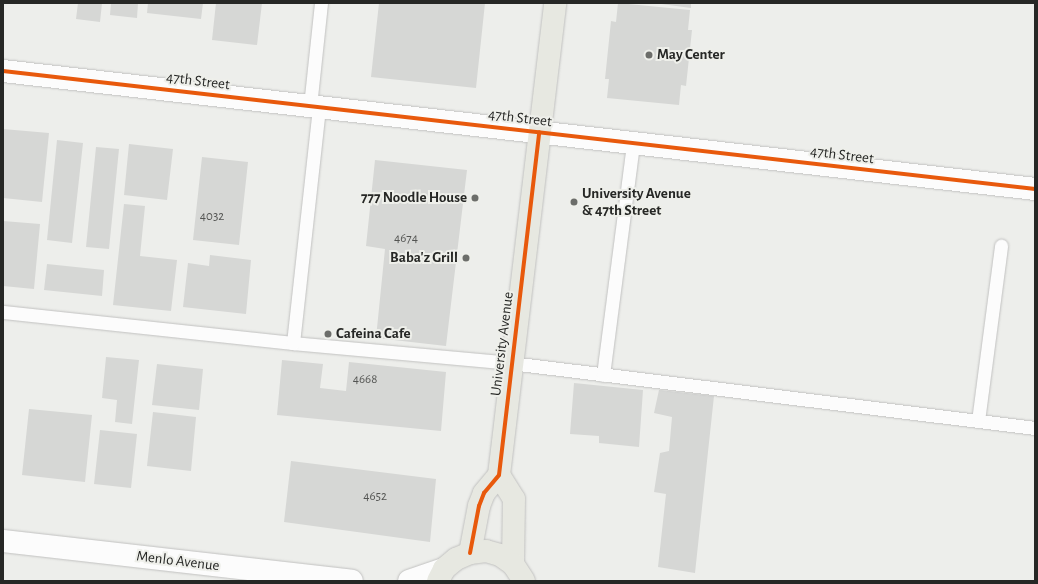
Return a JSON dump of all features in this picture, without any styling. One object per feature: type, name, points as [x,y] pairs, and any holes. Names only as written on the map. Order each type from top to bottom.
[{"type":"main road","name":"University Avenue","points":[[499,475],[555,3]]},
{"type":"main road","points":[[470,553],[479,506],[484,493],[499,475],[514,498],[522,576]]},
{"type":"main road","points":[[441,575],[456,559],[470,553],[493,553],[522,576]]},
{"type":"street","name":"47th Street","points":[[3,71],[1035,189]]},
{"type":"street","name":"Menlo Avenue","points":[[3,541],[352,581]]},
{"type":"street","points":[[408,581],[441,575]]},
{"type":"lane","points":[[293,343],[315,107],[321,3]]},
{"type":"lane","points":[[603,375],[633,143]]},
{"type":"lane","points":[[978,421],[1001,246]]},
{"type":"lane","points":[[3,312],[293,343],[512,363],[1035,428]]},
{"type":"building","points":[[78,3],[102,3],[100,22],[76,19]]},
{"type":"building","points":[[111,3],[138,3],[137,18],[110,15]]},
{"type":"building","points":[[148,3],[203,3],[201,19],[147,13]]},
{"type":"building","points":[[216,3],[262,3],[257,45],[212,40]]},
{"type":"building","points":[[379,3],[485,3],[476,88],[371,77]]},
{"type":"building","name":"May Center","points":[[618,3],[690,10],[688,30],[692,30],[686,86],[681,85],[679,105],[607,98],[609,79],[605,79],[611,21],[616,22]]},
{"type":"building","points":[[654,3],[691,3],[691,8]]},
{"type":"building","points":[[3,129],[49,133],[42,202],[3,198]]},
{"type":"building","points":[[57,140],[83,143],[72,243],[47,240]]},
{"type":"building","points":[[129,144],[173,149],[167,200],[124,195]]},
{"type":"building","points":[[96,147],[119,149],[109,249],[86,247]]},
{"type":"building","points":[[202,157],[248,162],[239,245],[193,240]]},
{"type":"building","points":[[375,160],[467,170],[446,346],[376,338],[385,249],[366,246]]},
{"type":"building","points":[[124,204],[145,206],[140,256],[177,260],[171,311],[113,305]]},
{"type":"building","points":[[3,221],[40,224],[34,289],[3,286]]},
{"type":"building","points":[[210,255],[251,260],[246,314],[183,307],[188,263],[209,266]]},
{"type":"building","points":[[47,264],[104,270],[102,296],[44,290]]},
{"type":"building","points":[[106,357],[139,360],[132,424],[115,422],[117,400],[102,398]]},
{"type":"building","points":[[282,360],[323,364],[320,388],[346,391],[349,362],[446,372],[441,431],[277,415]]},
{"type":"building","points":[[157,364],[203,369],[199,410],[152,405]]},
{"type":"building","points":[[574,383],[643,390],[639,447],[599,443],[599,436],[570,434]]},
{"type":"building","points":[[659,390],[714,396],[695,573],[658,567],[666,494],[654,492],[660,453],[669,451],[672,417],[654,413]]},
{"type":"building","points":[[29,409],[92,415],[85,482],[22,475]]},
{"type":"building","points":[[153,412],[196,417],[191,471],[147,466]]},
{"type":"building","points":[[100,430],[137,434],[131,488],[94,484]]},
{"type":"building","points":[[291,461],[436,479],[430,542],[284,522]]},
{"type":"cycle path","points":[[3,71],[1035,189]]},
{"type":"cycle path","points":[[470,553],[479,506],[484,493],[499,475],[539,132]]},
{"type":"place","name":"May Center","points":[[649,55]]},
{"type":"place","name":"777 Noodle House","points":[[475,198]]},
{"type":"place","name":"University Avenue & 47th Street","points":[[574,202]]},
{"type":"place","name":"Baba'z Grill","points":[[466,258]]},
{"type":"place","name":"Cafeina Cafe","points":[[328,334]]}]
